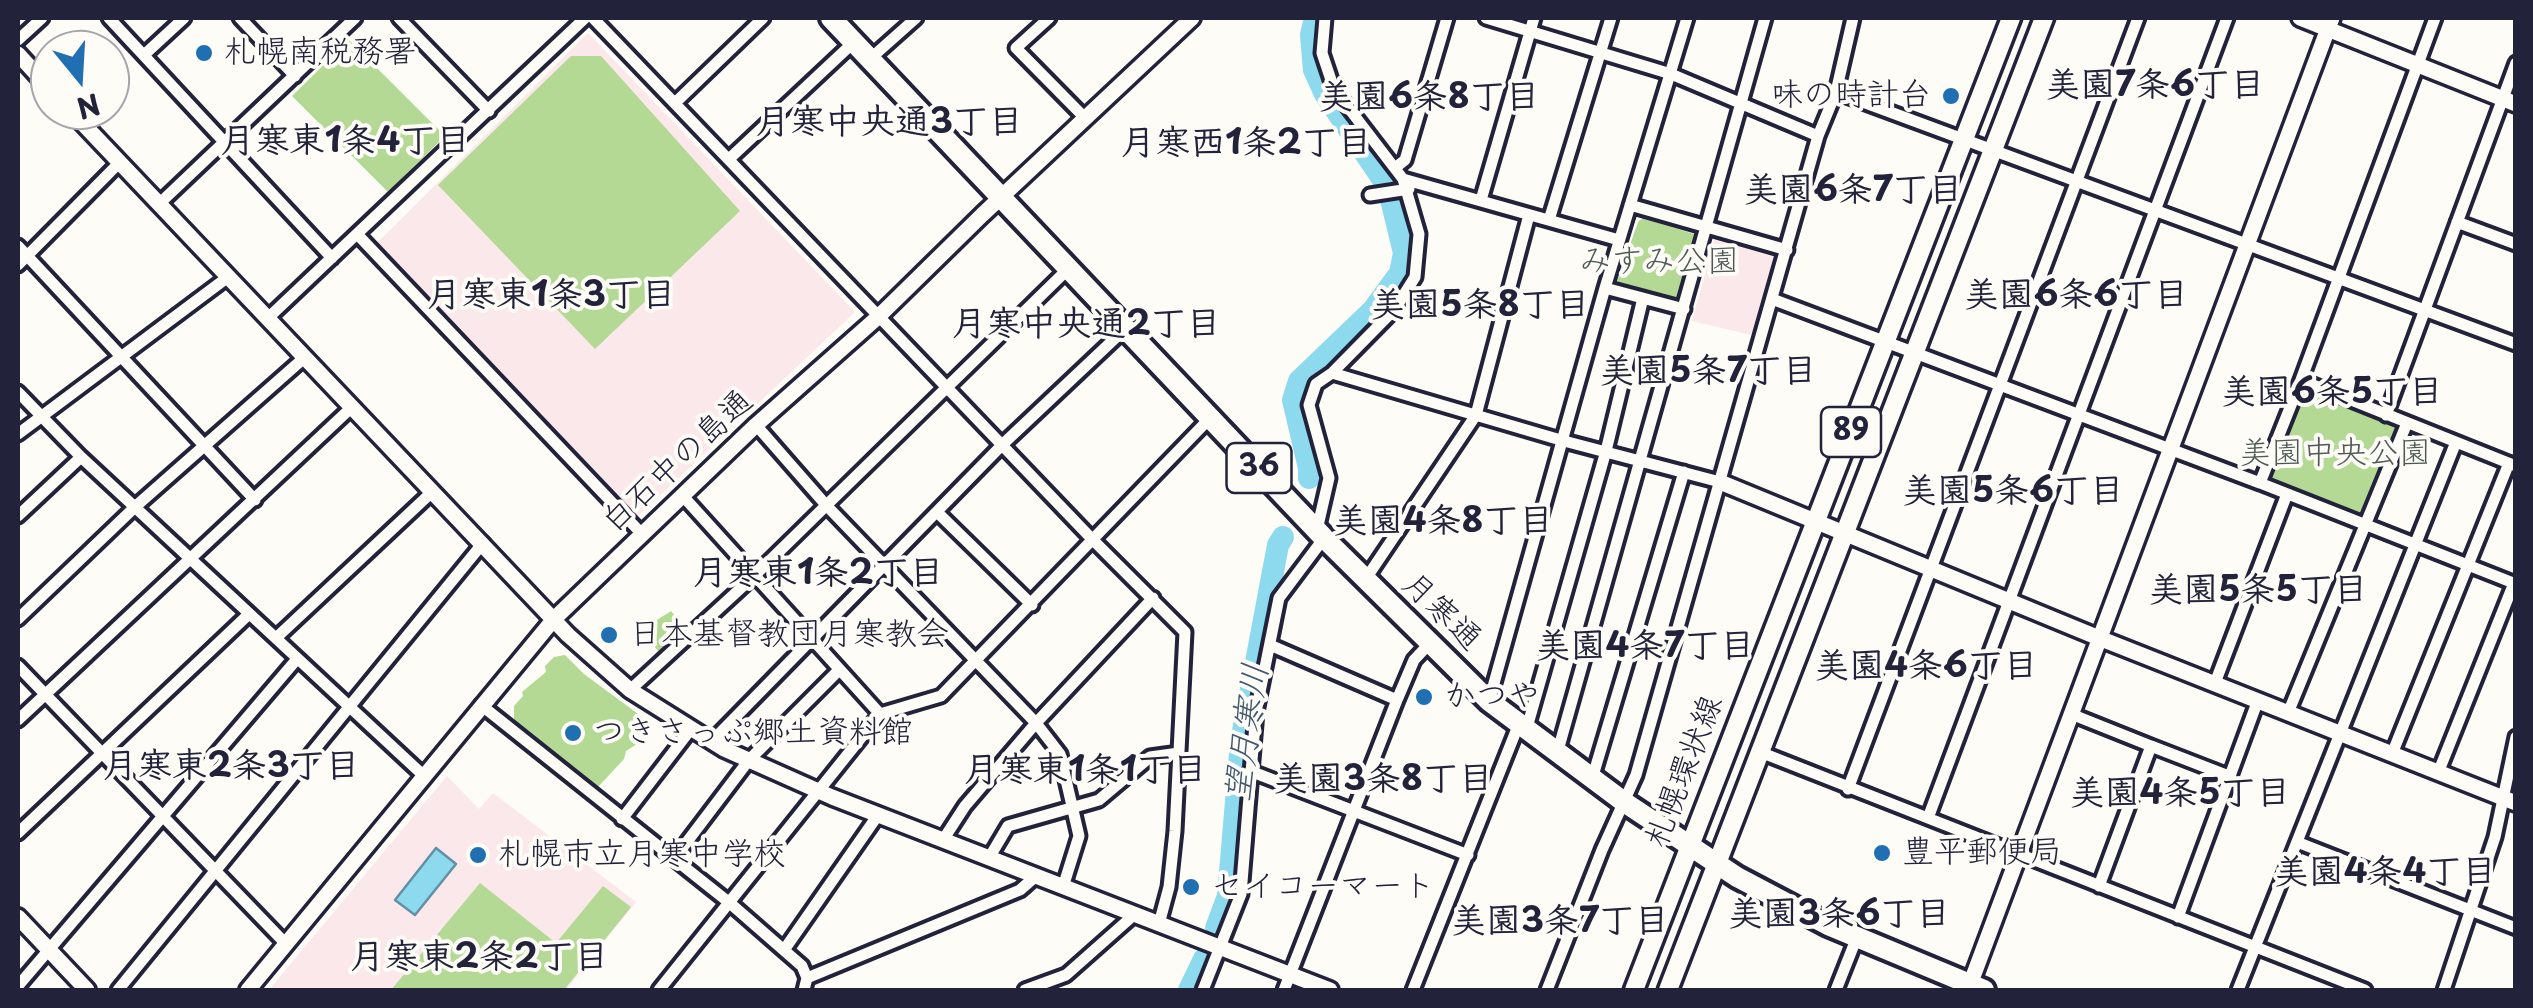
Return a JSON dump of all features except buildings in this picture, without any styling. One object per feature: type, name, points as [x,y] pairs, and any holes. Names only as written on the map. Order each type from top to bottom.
[{"type":"highway","name":"月寒通","points":[[831,18],[1364,580],[1489,702],[1556,754],[1716,864],[1793,908],[1974,989]]},
{"type":"main road","name":"札幌環状線","points":[[1634,990],[2011,18]]},
{"type":"main road","name":"札幌環状線","points":[[1668,990],[2044,18]]},
{"type":"street","points":[[18,40],[42,18]]},
{"type":"street","points":[[109,18],[332,258]]},
{"type":"street","points":[[144,55],[184,18]]},
{"type":"street","points":[[240,18],[295,76]]},
{"type":"street","points":[[160,203],[355,18]]},
{"type":"street","points":[[398,18],[489,111]]},
{"type":"street","points":[[268,318],[585,18]]},
{"type":"street","points":[[594,18],[1185,632],[1169,887],[1158,924]]},
{"type":"street","points":[[675,103],[763,18]]},
{"type":"street","points":[[871,58],[916,18]]},
{"type":"street","points":[[1048,18],[1016,48],[1086,119]]},
{"type":"street","name":"白石中の島通","points":[[248,990],[554,618],[1192,18]]},
{"type":"street","points":[[1203,990],[1241,894],[1256,712],[1279,598],[1321,534],[1330,478],[1309,405],[1316,384],[1332,373],[1395,309],[1414,277],[1419,234],[1403,186],[1395,168],[1334,89],[1322,53],[1325,18]]},
{"type":"street","points":[[1395,168],[1404,160],[1447,18]]},
{"type":"street","points":[[1486,18],[1533,24],[1671,74],[1818,136]]},
{"type":"street","points":[[1549,220],[1612,18]]},
{"type":"street","points":[[1489,702],[1605,288],[1687,18]]},
{"type":"street","points":[[1556,754],[1765,18]]},
{"type":"street","points":[[1546,990],[1636,775],[1818,136],[1836,92],[1852,18]]},
{"type":"street","points":[[1848,789],[2138,18]]},
{"type":"street","points":[[1928,818],[2227,18]]},
{"type":"street","points":[[2300,18],[2329,23],[2416,65],[2509,102]]},
{"type":"street","points":[[2260,482],[2435,18]]},
{"type":"street","points":[[1974,989],[2019,854],[2329,23]]},
{"type":"street","points":[[1481,200],[1533,24]]},
{"type":"street","points":[[729,159],[854,42]]},
{"type":"street","points":[[2386,415],[2457,222],[2509,102],[2516,64]]},
{"type":"street","points":[[1836,92],[2516,344]]},
{"type":"street","points":[[89,130],[432,492],[630,690],[711,742],[820,792],[1330,990]]},
{"type":"street","points":[[120,162],[21,255],[256,500]]},
{"type":"street","points":[[1370,196],[1403,186],[1481,200],[1620,240]]},
{"type":"street","points":[[1630,205],[1787,250]]},
{"type":"street","points":[[1364,580],[1476,415],[1528,215]]},
{"type":"street","points":[[2457,222],[2516,244]]},
{"type":"street","points":[[357,234],[641,533]]},
{"type":"street","points":[[630,690],[754,576],[1070,267]]},
{"type":"street","points":[[18,434],[228,276]]},
{"type":"street","points":[[1605,288],[1684,310]]},
{"type":"street","points":[[1414,990],[1522,729],[1606,451],[1643,298]]},
{"type":"street","points":[[1772,298],[2260,482],[2515,584],[2438,773]]},
{"type":"street","points":[[711,742],[1004,444],[1126,328]]},
{"type":"street","points":[[18,619],[136,506],[304,358]]},
{"type":"street","points":[[1332,373],[1720,482],[2509,801]]},
{"type":"street","points":[[2301,380],[2512,464],[2392,754]]},
{"type":"street","points":[[18,392],[81,456],[424,776]]},
{"type":"street","points":[[18,720],[352,407]]},
{"type":"street","points":[[659,990],[880,714],[941,696],[1211,417]]},
{"type":"street","points":[[2288,713],[2407,423]]},
{"type":"street","points":[[756,425],[826,505],[1036,723],[1060,754],[1079,836],[1063,887]]},
{"type":"street","points":[[2238,990],[2456,442]]},
{"type":"street","points":[[18,516],[81,456]]},
{"type":"street","points":[[1592,779],[1684,472]]},
{"type":"street","points":[[276,638],[432,492]]},
{"type":"street","points":[[2215,683],[2287,494]]},
{"type":"street","points":[[682,496],[880,714]]},
{"type":"street","points":[[937,512],[1032,605]]},
{"type":"street","points":[[118,990],[483,543]]},
{"type":"street","points":[[944,840],[964,806],[1153,598]]},
{"type":"street","points":[[18,833],[249,614]]},
{"type":"street","points":[[1284,990],[1397,700],[1414,660],[1430,643]]},
{"type":"street","points":[[1270,645],[1397,700]]},
{"type":"street","points":[[18,986],[297,659]]},
{"type":"street","points":[[18,666],[286,944]]},
{"type":"street","points":[[674,858],[749,760],[839,670]]},
{"type":"street","points":[[2178,917],[2258,700]]},
{"type":"street","points":[[482,705],[731,904],[802,966],[806,984],[1020,890],[1036,876]]},
{"type":"street","points":[[2071,714],[2230,777]]},
{"type":"street","points":[[622,819],[691,729]]},
{"type":"street","points":[[2444,990],[2509,801],[2516,738]]},
{"type":"street","points":[[2099,886],[2150,746]]},
{"type":"street","points":[[1760,752],[2365,990]]},
{"type":"street","points":[[989,858],[1008,826],[1099,800],[1150,757],[1180,753]]},
{"type":"street","points":[[1250,770],[1468,855]]},
{"type":"street","points":[[784,950],[878,815]]},
{"type":"street","points":[[2297,842],[2516,928]]},
{"type":"street","points":[[1025,990],[1066,975],[1135,914]]},
{"type":"street","points":[[18,917],[86,990]]},
{"type":"street","points":[[1836,990],[1858,937]]},
{"type":"shaded area","points":[[588,33],[855,312],[637,517],[377,243]]},
{"type":"shaded area","points":[[1715,237],[1779,255],[1760,337],[1692,321]]},
{"type":"shaded area","name":"札幌市立月寒中学校","points":[[447,776],[479,809],[493,793],[636,902],[566,990],[269,990]]},
{"type":"green space","points":[[349,40],[445,136],[388,192],[292,96]]},
{"type":"green space","points":[[571,56],[601,56],[740,211],[595,349],[438,185]]},
{"type":"green space","name":"みすみ公園","points":[[1643,218],[1697,235],[1700,242],[1682,298],[1673,301],[1617,282],[1638,222]]},
{"type":"green space","name":"美園中央公園","points":[[2310,394],[2397,426],[2399,433],[2367,512],[2360,514],[2273,482],[2270,472],[2303,395]]},
{"type":"green space","points":[[671,611],[686,629],[674,645],[660,653],[644,635],[649,625]]},
{"type":"green space","points":[[565,655],[584,674],[649,722],[637,744],[626,751],[624,759],[598,787],[572,766],[556,762],[552,750],[538,746],[531,735],[517,728],[514,719],[514,706],[522,692],[546,672],[545,666],[554,657]]},
{"type":"green space","points":[[480,883],[556,943],[603,886],[631,907],[564,990],[391,990]]},
{"type":"water","points":[[436,848],[456,864],[415,915],[395,900]]},
{"type":"waterway","name":"望月寒川","points":[[1309,478],[1293,400],[1299,381],[1373,310],[1400,273],[1404,253],[1388,187],[1325,94],[1314,70],[1311,35],[1315,18]]},
{"type":"waterway","name":"望月寒川","points":[[1216,928],[1228,896],[1241,742],[1278,545],[1283,537]]},
{"type":"waterway","name":"望月寒川","points":[[1189,990],[1204,959]]},
{"type":"place","name":"札幌南税務署","points":[[204,53]]},
{"type":"place","name":"味の時計台","points":[[1951,96]]},
{"type":"place","name":"日本基督教団月寒教会","points":[[609,635]]},
{"type":"place","name":"かつや","points":[[1424,697]]},
{"type":"place","name":"つきさっぷ郷土資料館","points":[[573,733]]},
{"type":"place","name":"豊平郵便局","points":[[1882,853]]},
{"type":"place","name":"札幌市立月寒中学校","points":[[478,855]]},
{"type":"place","name":"セイコーマート","points":[[1191,887]]},
{"type":"district","name":"美園7条6丁目","points":[[2155,86]]},
{"type":"district","name":"美園6条8丁目","points":[[1429,98]]},
{"type":"district","name":"月寒中央通3丁目","points":[[889,123]]},
{"type":"district","name":"月寒東1条4丁目","points":[[345,142]]},
{"type":"district","name":"月寒西1条2丁目","points":[[1246,144]]},
{"type":"district","name":"美園6条7丁目","points":[[1853,191]]},
{"type":"district","name":"月寒東1条3丁目","points":[[551,296]]},
{"type":"district","name":"美園6条6丁目","points":[[2076,296]]},
{"type":"district","name":"美園5条8丁目","points":[[1480,306]]},
{"type":"district","name":"月寒中央通2丁目","points":[[1086,325]]},
{"type":"district","name":"美園5条7丁目","points":[[1708,372]]},
{"type":"district","name":"美園6条5丁目","points":[[2332,393]]},
{"type":"district","name":"美園5条6丁目","points":[[2013,492]]},
{"type":"district","name":"美園4条8丁目","points":[[1443,522]]},
{"type":"district","name":"月寒東1条2丁目","points":[[818,574]]},
{"type":"district","name":"美園5条5丁目","points":[[2258,591]]},
{"type":"district","name":"美園4条7丁目","points":[[1645,647]]},
{"type":"district","name":"美園4条6丁目","points":[[1926,667]]},
{"type":"district","name":"月寒東2条3丁目","points":[[231,767]]},
{"type":"district","name":"月寒東1条1丁目","points":[[1085,771]]},
{"type":"district","name":"美園3条8丁目","points":[[1383,780]]},
{"type":"district","name":"美園4条5丁目","points":[[2180,794]]},
{"type":"district","name":"美園4条4丁目","points":[[2385,873]]},
{"type":"district","name":"美園3条6丁目","points":[[1839,915]]},
{"type":"district","name":"美園3条7丁目","points":[[1560,922]]},
{"type":"district","name":"月寒東2条2丁目","points":[[479,958]]}]
